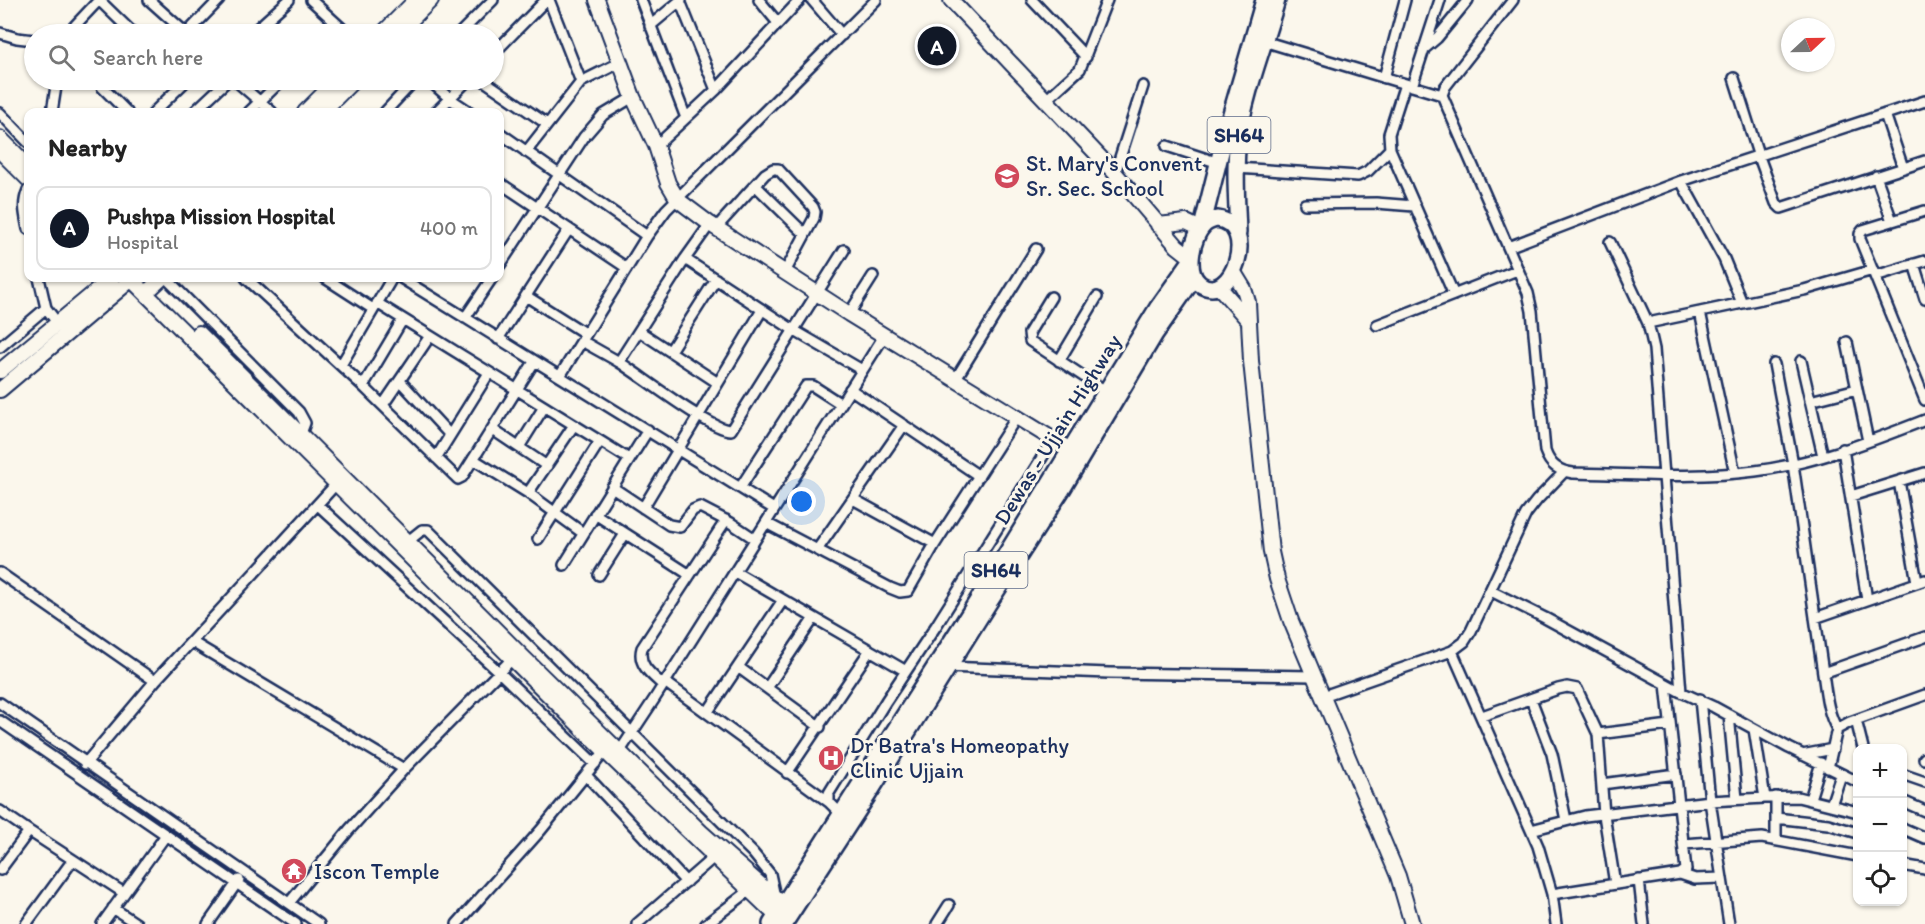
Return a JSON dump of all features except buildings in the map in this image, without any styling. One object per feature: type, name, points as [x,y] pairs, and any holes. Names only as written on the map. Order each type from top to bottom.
[{"type":"main road","name":"Dewas - Ujjain Highway","points":[[1219,287],[1230,278],[1239,243],[1236,168],[1264,0]]},
{"type":"main road","name":"Dewas - Ujjain Highway","points":[[1076,454],[1107,392],[1158,307],[1191,259],[1228,124],[1259,39],[1277,0]]},
{"type":"main road","points":[[1201,228],[1210,221],[1224,220],[1235,227],[1238,233]]},
{"type":"main road","points":[[1191,259],[1191,272],[1194,278],[1204,286],[1219,287]]},
{"type":"main road","name":"Dewas - Ujjain Highway","points":[[781,915],[841,814],[941,667],[1076,454],[1194,278]]},
{"type":"main road","name":"Dewas - Ujjain Highway","points":[[781,915],[868,795],[941,667]]},
{"type":"street","points":[[76,24],[99,0],[118,24]]},
{"type":"street","points":[[196,24],[219,0]]},
{"type":"street","points":[[262,24],[289,0]]},
{"type":"street","points":[[311,0],[336,24]]},
{"type":"street","points":[[392,24],[410,6],[431,0]]},
{"type":"street","points":[[469,24],[493,0]]},
{"type":"street","points":[[504,44],[548,0],[581,82]]},
{"type":"street","points":[[597,0],[619,63],[656,146],[668,183],[678,200],[713,226],[849,314],[1076,454]]},
{"type":"street","points":[[641,0],[686,118]]},
{"type":"street","points":[[650,26],[680,0],[716,90]]},
{"type":"street","points":[[759,0],[778,23]]},
{"type":"street","points":[[656,146],[716,90],[800,0]]},
{"type":"street","points":[[812,0],[842,34]]},
{"type":"street","points":[[951,0],[1115,173],[1158,225],[1191,259]]},
{"type":"street","points":[[1032,0],[1086,57]]},
{"type":"street","points":[[1046,100],[1080,69],[1107,0]]},
{"type":"street","points":[[1384,78],[1405,0]]},
{"type":"street","points":[[1440,0],[1424,49],[1389,134],[1390,149],[1454,295]]},
{"type":"street","points":[[1424,49],[1442,33],[1468,0]]},
{"type":"street","points":[[1513,0],[1445,87],[1442,95],[1516,270],[1528,293],[1532,311],[1545,451],[1549,461],[1564,472],[1704,475],[1756,471],[1823,456],[1925,420]]},
{"type":"street","points":[[560,376],[647,236],[666,210],[873,1]]},
{"type":"street","points":[[154,2],[176,24]]},
{"type":"street","points":[[402,24],[410,6]]},
{"type":"street","points":[[0,33],[24,39]]},
{"type":"street","points":[[1259,39],[1442,95]]},
{"type":"street","points":[[526,152],[581,82],[619,63]]},
{"type":"street","points":[[1734,78],[1758,154],[1776,203],[1781,208],[1925,161]]},
{"type":"street","points":[[1115,173],[1143,86]]},
{"type":"street","points":[[53,108],[56,90]]},
{"type":"street","points":[[105,90],[123,108]]},
{"type":"street","points":[[158,108],[175,90]]},
{"type":"street","points":[[198,108],[217,90]]},
{"type":"street","points":[[246,90],[267,108]]},
{"type":"street","points":[[253,108],[272,90]]},
{"type":"street","points":[[309,108],[328,90]]},
{"type":"street","points":[[326,108],[344,90]]},
{"type":"street","points":[[389,108],[406,90]]},
{"type":"street","points":[[440,90],[464,108]]},
{"type":"street","points":[[440,108],[457,90]]},
{"type":"street","points":[[498,90],[547,124]]},
{"type":"street","points":[[504,258],[593,125],[603,115],[633,97]]},
{"type":"street","points":[[1508,247],[1758,154],[1925,101]]},
{"type":"street","points":[[0,113],[21,134],[5,156]]},
{"type":"street","points":[[1886,114],[1903,168]]},
{"type":"street","points":[[504,136],[647,236]]},
{"type":"street","points":[[0,138],[5,156],[24,175]]},
{"type":"street","points":[[1167,146],[1219,163]]},
{"type":"street","points":[[1236,168],[1358,176],[1368,171],[1390,149]]},
{"type":"street","points":[[5,156],[24,164]]},
{"type":"street","points":[[619,362],[685,258],[755,184],[770,170],[778,169],[815,212],[785,272]]},
{"type":"street","points":[[1876,177],[1892,221]]},
{"type":"street","points":[[1681,181],[1724,259],[1742,303]]},
{"type":"street","points":[[755,184],[804,233]]},
{"type":"street","points":[[504,187],[627,268]]},
{"type":"street","points":[[1305,204],[1376,203],[1414,206]]},
{"type":"street","points":[[1925,211],[1869,228],[1860,234],[1860,239],[1925,400]]},
{"type":"street","points":[[1158,225],[1186,222],[1201,228]]},
{"type":"street","points":[[498,339],[569,230]]},
{"type":"street","points":[[1610,242],[1648,323],[1654,349],[1681,692]]},
{"type":"street","points":[[504,247],[509,250]]},
{"type":"street","points":[[956,380],[1036,249]]},
{"type":"street","points":[[526,296],[619,362],[698,414],[727,430],[734,427],[844,250]]},
{"type":"street","points":[[685,258],[795,331],[862,370]]},
{"type":"street","points":[[1648,323],[1804,290],[1925,261]]},
{"type":"street","points":[[1914,264],[1925,299]]},
{"type":"street","points":[[1377,325],[1516,270]]},
{"type":"street","points":[[1233,271],[1244,289],[1249,321],[1271,552],[1284,600],[1398,876],[1412,924]]},
{"type":"street","points":[[849,314],[873,276]]},
{"type":"street","points":[[670,351],[716,279]]},
{"type":"street","points":[[40,282],[46,308],[61,328]]},
{"type":"street","points":[[0,390],[108,282]]},
{"type":"street","points":[[1,367],[61,328],[142,282]]},
{"type":"street","points":[[145,282],[299,412],[305,423],[300,441]]},
{"type":"street","points":[[145,282],[300,441],[407,542],[417,559],[512,659],[613,754],[701,832],[781,915]]},
{"type":"street","points":[[250,282],[341,365],[458,479],[462,477],[493,430],[534,362]]},
{"type":"street","points":[[336,282],[375,306],[403,319],[629,459]]},
{"type":"street","points":[[341,365],[390,282]]},
{"type":"street","points":[[407,282],[774,509]]},
{"type":"street","points":[[465,318],[486,282]]},
{"type":"street","points":[[1219,287],[1249,321]]},
{"type":"street","points":[[1051,297],[1028,337],[1032,345],[1107,392]]},
{"type":"street","points":[[1059,362],[1097,297]]},
{"type":"street","points":[[0,347],[46,308]]},
{"type":"street","points":[[643,508],[762,310]]},
{"type":"street","points":[[1700,312],[1735,473]]},
{"type":"street","points":[[363,386],[403,319]]},
{"type":"street","points":[[639,331],[718,382]]},
{"type":"street","points":[[383,405],[430,336]]},
{"type":"street","points":[[458,924],[541,830],[595,764],[613,754],[632,733],[884,336]]},
{"type":"street","points":[[1847,342],[1868,441]]},
{"type":"street","points":[[1801,361],[1823,456]]},
{"type":"street","points":[[1774,363],[1793,464],[1829,709],[1837,729],[1833,749],[1810,799]]},
{"type":"street","points":[[436,458],[489,373]]},
{"type":"street","points":[[400,381],[450,435]]},
{"type":"street","points":[[740,488],[806,386],[813,386],[841,404]]},
{"type":"street","points":[[850,389],[980,476]]},
{"type":"street","points":[[1810,401],[1857,390]]},
{"type":"street","points":[[519,447],[544,407]]},
{"type":"street","points":[[766,523],[890,588],[904,592],[911,589],[935,544],[1016,418]]},
{"type":"street","points":[[528,493],[574,425]]},
{"type":"street","points":[[817,550],[904,425]]},
{"type":"street","points":[[493,430],[547,466]]},
{"type":"street","points":[[564,565],[648,430]]},
{"type":"street","points":[[829,802],[829,794],[1053,440]]},
{"type":"street","points":[[538,539],[600,441]]},
{"type":"street","points":[[1843,449],[1868,600]]},
{"type":"street","points":[[317,457],[337,483],[417,559],[714,857],[749,891],[781,915]]},
{"type":"street","points":[[473,459],[528,493],[584,533]]},
{"type":"street","points":[[1323,696],[1452,651],[1464,642],[1491,591],[1526,514],[1564,472]]},
{"type":"street","points":[[1851,496],[1925,473]]},
{"type":"street","points":[[1815,618],[1921,581],[1899,481]]},
{"type":"street","points":[[85,764],[155,681],[337,483]]},
{"type":"street","points":[[612,487],[676,528],[680,527],[696,507],[704,508],[755,539]]},
{"type":"street","points":[[853,499],[935,544]]},
{"type":"street","points":[[318,505],[595,764]]},
{"type":"street","points":[[595,514],[690,575]]},
{"type":"street","points":[[726,520],[640,652],[646,669],[829,802],[841,814]]},
{"type":"street","points":[[407,542],[426,529],[753,853],[770,873],[781,915]]},
{"type":"street","points":[[599,575],[625,534]]},
{"type":"street","points":[[735,572],[906,671]]},
{"type":"street","points":[[0,573],[155,681]]},
{"type":"street","points":[[1491,591],[1853,780]]},
{"type":"street","points":[[707,714],[783,600]]},
{"type":"street","points":[[767,688],[814,618]]},
{"type":"street","points":[[1823,673],[1925,637]]},
{"type":"street","points":[[192,642],[404,769]]},
{"type":"street","points":[[787,773],[870,651]]},
{"type":"street","points":[[1452,651],[1531,830],[1552,894],[1556,924]]},
{"type":"street","points":[[289,903],[349,830],[404,769],[512,659]]},
{"type":"street","points":[[738,667],[820,727]]},
{"type":"street","points":[[941,667],[1109,673],[1314,676]]},
{"type":"street","points":[[1552,894],[1680,874],[1686,870],[1666,684]]},
{"type":"street","points":[[1482,716],[1567,687],[1577,689],[1598,734],[1604,815],[1615,884]]},
{"type":"street","points":[[1837,729],[1925,695]]},
{"type":"street","points":[[1531,699],[1552,754],[1566,820]]},
{"type":"street","points":[[1700,699],[1715,840],[1729,924]]},
{"type":"street","points":[[0,703],[319,924]]},
{"type":"street","points":[[1729,715],[1737,799]]},
{"type":"street","points":[[1856,720],[1862,744]]},
{"type":"street","points":[[0,721],[296,924]]},
{"type":"street","points":[[1598,734],[1670,725]]},
{"type":"street","points":[[1754,729],[1764,798]]},
{"type":"street","points":[[1802,755],[1833,749]]},
{"type":"street","points":[[1602,784],[1676,774]]},
{"type":"street","points":[[586,775],[686,882]]},
{"type":"street","points":[[1831,805],[1841,775]]},
{"type":"street","points":[[1907,776],[1925,782]]},
{"type":"street","points":[[1776,797],[1776,840]]},
{"type":"street","points":[[1531,830],[1566,820],[1737,799],[1798,797],[1853,811]]},
{"type":"street","points":[[1907,803],[1925,811]]},
{"type":"street","points":[[0,811],[124,893]]},
{"type":"street","points":[[1776,818],[1828,824],[1853,832]]},
{"type":"street","points":[[1907,830],[1925,838]]},
{"type":"street","points":[[0,870],[29,831]]},
{"type":"street","points":[[102,924],[166,835]]},
{"type":"street","points":[[1684,843],[1753,838],[1776,840],[1853,855]]},
{"type":"street","points":[[637,924],[714,857]]},
{"type":"street","points":[[26,924],[73,860]]},
{"type":"street","points":[[1907,866],[1925,869]]},
{"type":"street","points":[[208,924],[244,873]]},
{"type":"street","points":[[1680,874],[1695,879],[1722,878]]},
{"type":"street","points":[[1639,880],[1644,924]]},
{"type":"street","points":[[706,924],[749,891]]},
{"type":"street","points":[[937,924],[948,905]]},
{"type":"street","points":[[113,908],[137,924]]},
{"type":"place","name":"Pushpa Mission Hospital","points":[[937,46]]},
{"type":"place","name":"St. Mary's Convent Sr. Sec. School","points":[[1007,176]]},
{"type":"place","name":"Dr Batra's Homeopathy Clinic Ujjain","points":[[831,758]]},
{"type":"place","name":"Iscon Temple","points":[[294,871]]}]
